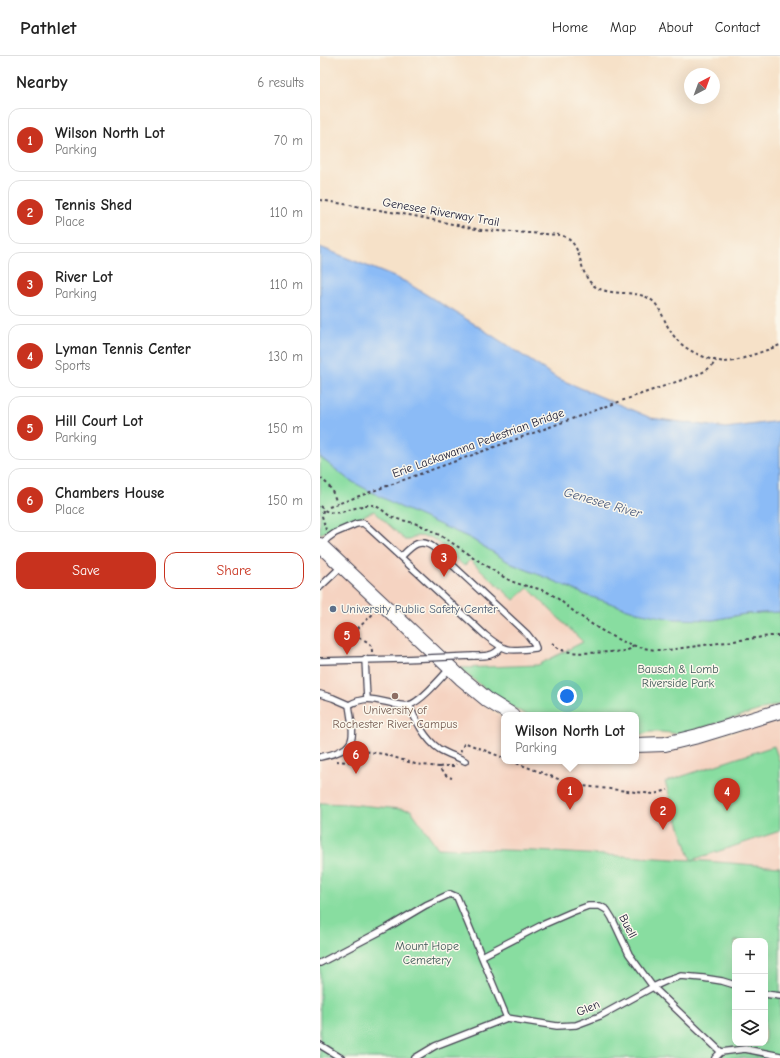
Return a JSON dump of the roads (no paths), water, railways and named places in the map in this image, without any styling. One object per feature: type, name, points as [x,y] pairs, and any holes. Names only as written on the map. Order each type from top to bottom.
[{"type":"street","points":[[320,545],[479,694],[506,712]]},
{"type":"street","points":[[639,745],[665,744],[698,736],[780,710]]},
{"type":"lane","points":[[320,545],[340,531],[359,523],[363,523],[480,631],[501,647],[511,650],[536,648],[533,640],[527,634],[433,546],[427,543],[417,543],[411,546],[401,557]]},
{"type":"lane","points":[[320,587],[342,566]]},
{"type":"lane","points":[[320,661],[485,656],[498,652],[501,647]]},
{"type":"lane","points":[[365,659],[366,699]]},
{"type":"lane","points":[[349,706],[366,699],[400,705],[409,705],[424,696],[450,668]]},
{"type":"lane","points":[[320,694],[333,698],[349,706]]},
{"type":"lane","points":[[409,705],[417,722],[433,743],[444,751],[465,761]]},
{"type":"lane","points":[[320,757],[342,750],[352,741],[353,733],[349,706]]},
{"type":"lane","points":[[320,963],[387,928],[426,905],[450,894],[457,897],[507,1018],[435,1046],[415,1058]]},
{"type":"lane","name":"Buell","points":[[482,956],[572,912],[588,906],[600,906],[607,910],[629,954],[653,987],[720,1052]]},
{"type":"lane","name":"Glen","points":[[507,1018],[557,1026],[576,1025],[600,1016],[653,987],[681,976],[716,980],[732,984]]},
{"type":"lane","points":[[768,994],[780,996]]},
{"type":"lane","points":[[320,1045],[341,1058]]},
{"type":"lane","points":[[715,1058],[720,1052],[745,1049],[780,1056]]},
{"type":"water","name":"Genesee River","points":[[320,247],[404,281],[476,325],[557,378],[651,418],[726,428],[780,421],[780,612],[745,614],[713,620],[672,619],[637,612],[586,595],[512,564],[470,538],[400,507],[349,480],[320,457]]},
{"type":"place","name":"River Lot","points":[[444,577]]},
{"type":"place","name":"University Public Safety Center","points":[[333,609]]},
{"type":"place","name":"Hill Court Lot","points":[[347,655]]},
{"type":"place","name":"University of Rochester River Campus","points":[[395,696]]},
{"type":"place","name":"Chambers House","points":[[356,774]]},
{"type":"place","name":"Wilson North Lot","points":[[570,810]]},
{"type":"place","name":"Lyman Tennis Center","points":[[727,811]]},
{"type":"place","name":"Tennis Shed","points":[[663,830]]},
{"type":"park label","name":"Bausch & Lomb Riverside Park","points":[[678,676]]},
{"type":"park label","name":"Mount Hope Cemetery","points":[[427,953]]}]
